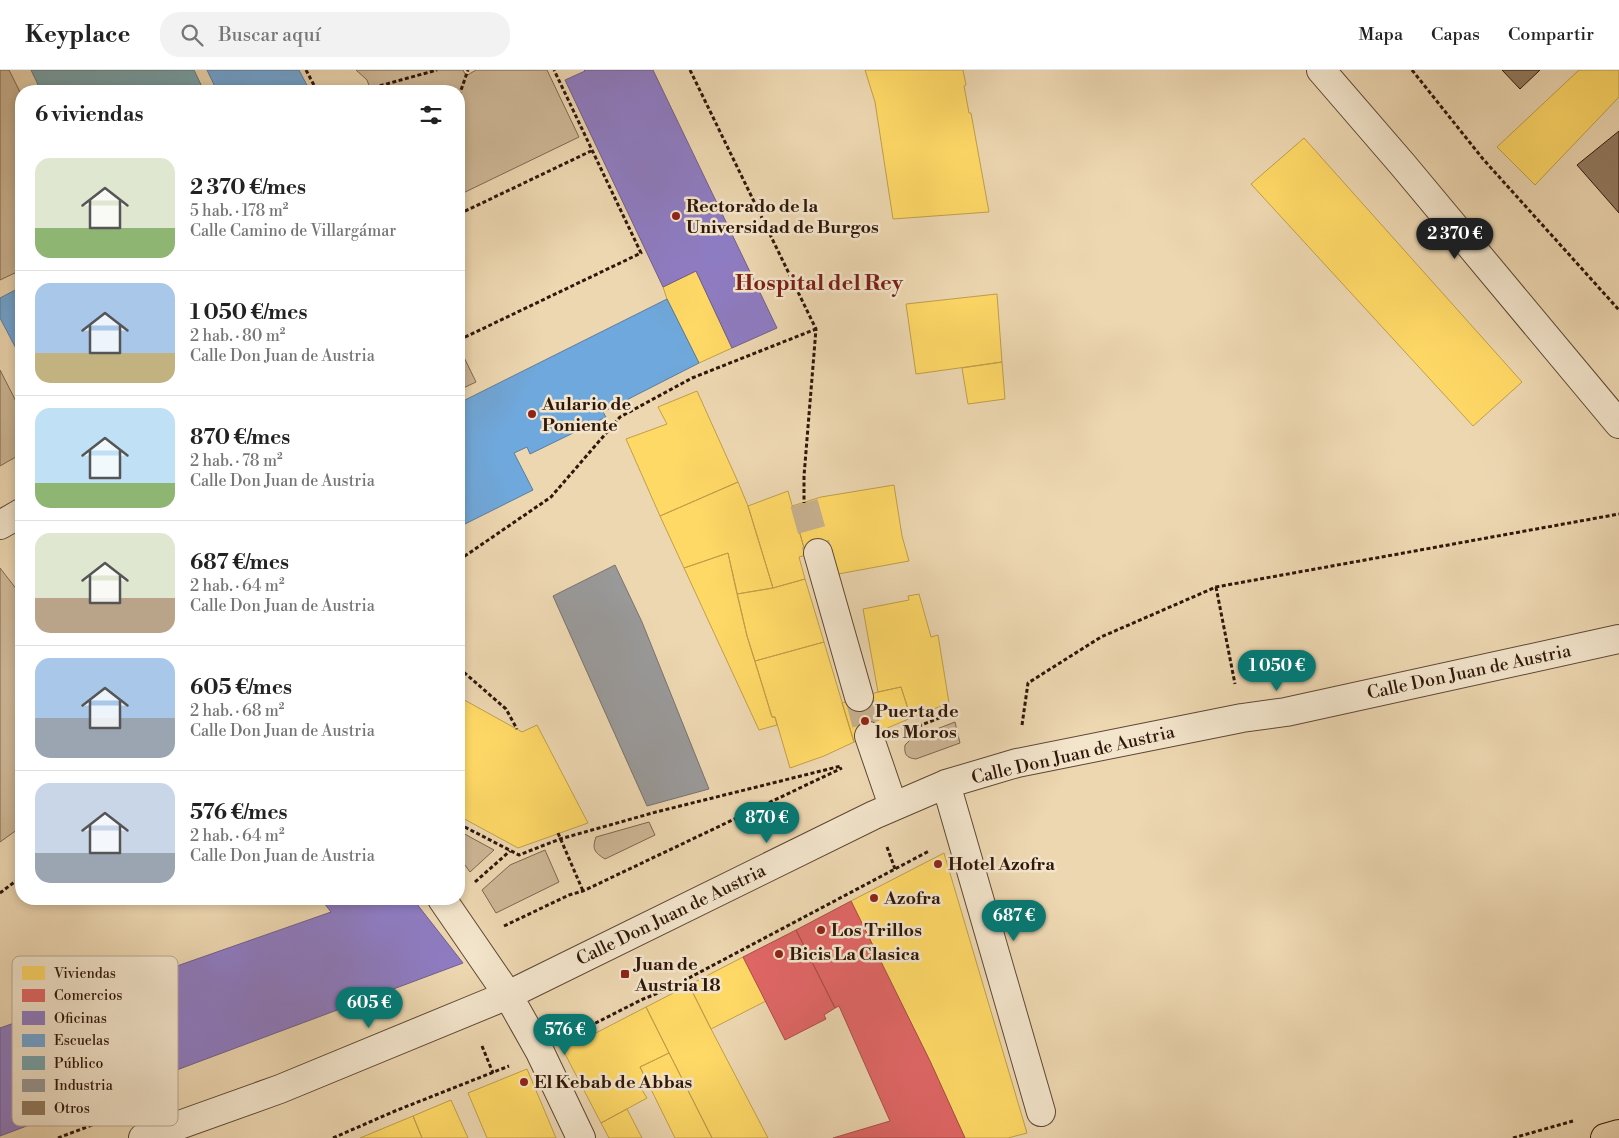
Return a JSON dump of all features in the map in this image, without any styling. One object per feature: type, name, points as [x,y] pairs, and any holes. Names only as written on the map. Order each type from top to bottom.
[{"type":"main road","points":[[1605,1138],[1619,1134]]},
{"type":"street","points":[[1321,70],[1403,165],[1619,424]]},
{"type":"street","points":[[0,525],[15,516]]},
{"type":"street","points":[[818,552],[859,697]]},
{"type":"street","name":"Calle Don Juan de Austria","points":[[143,1138],[209,1127],[280,1090],[508,995],[893,806],[946,784],[1017,763],[1242,718],[1286,712],[1619,639]]},
{"type":"street","points":[[865,750],[893,806]]},
{"type":"street","points":[[946,784],[1041,1112]]},
{"type":"street","points":[[446,905],[508,995],[540,1052],[581,1138]]},
{"type":"path","points":[[306,70],[313,85]]},
{"type":"path","points":[[383,85],[437,70]]},
{"type":"path","points":[[463,85],[468,70]]},
{"type":"path","points":[[465,337],[641,253],[554,70]]},
{"type":"path","points":[[690,70],[816,329],[804,476],[804,503]]},
{"type":"path","points":[[1412,70],[1483,159],[1619,310]]},
{"type":"path","points":[[465,211],[591,151]]},
{"type":"path","points":[[465,556],[551,497],[620,417],[692,378],[816,329]]},
{"type":"path","points":[[1017,763],[1028,683],[1101,637],[1216,587],[1619,514]]},
{"type":"path","points":[[1216,587],[1242,718]]},
{"type":"path","points":[[465,673],[506,709],[517,729]]},
{"type":"path","points":[[472,941],[569,895],[583,891],[897,734],[952,713]]},
{"type":"path","points":[[465,827],[519,855],[560,839],[865,750]]},
{"type":"path","points":[[558,833],[583,891]]},
{"type":"path","points":[[333,1138],[527,1059],[641,1000],[670,988],[962,834]]},
{"type":"path","points":[[473,883],[510,851]]},
{"type":"path","points":[[0,893],[15,882]]},
{"type":"path","points":[[1512,1138],[1575,1120]]},
{"type":"shaded area","points":[[0,70],[9,70],[16,85],[15,273],[0,280]]},
{"type":"shaded area","points":[[356,70],[463,70],[466,76],[476,70],[547,70],[579,137],[465,192],[465,85],[369,85],[367,80]]},
{"type":"shaded area","points":[[465,359],[476,382],[465,387]]},
{"type":"shaded area","points":[[0,370],[15,399],[15,457],[0,466]]},
{"type":"shaded area","points":[[0,568],[15,587],[15,831],[0,842]]},
{"type":"shaded area","points":[[955,722],[960,743],[916,759],[906,755],[905,745],[911,739]]},
{"type":"shaded area","points":[[649,822],[655,835],[605,859],[595,850],[596,837]]},
{"type":"shaded area","points":[[465,834],[494,850],[470,872],[465,865]]},
{"type":"shaded area","points":[[545,850],[559,882],[496,913],[482,890],[510,865]]},
{"type":"building: Viviendas","points":[[865,70],[963,70],[966,85],[964,86],[969,113],[971,113],[989,212],[893,219],[875,102]]},
{"type":"building: Viviendas","points":[[1579,70],[1619,70],[1619,97],[1535,185],[1497,147]]},
{"type":"building: Viviendas","points":[[1304,138],[1522,382],[1473,426],[1251,184]]},
{"type":"building: Viviendas","points":[[696,271],[732,348],[699,363],[667,299],[663,287]]},
{"type":"building: Viviendas","points":[[997,294],[1002,362],[916,374],[906,304]]},
{"type":"building: Viviendas","points":[[1002,362],[1005,399],[968,404],[962,368]]},
{"type":"building: Viviendas","points":[[697,391],[738,482],[660,516],[626,439],[667,424],[658,407]]},
{"type":"building: Viviendas","points":[[738,482],[748,506],[773,588],[737,594],[728,553],[684,568],[660,516]]},
{"type":"building: Viviendas","points":[[894,485],[902,536],[909,561],[838,574],[806,555],[792,506],[821,497]]},
{"type":"building: Viviendas","points":[[788,491],[806,555],[799,557],[805,579],[773,588],[748,506]]},
{"type":"building: Viviendas","points":[[728,553],[747,636],[772,717],[775,717],[777,725],[759,730],[684,568]]},
{"type":"building: Viviendas","points":[[805,579],[824,642],[755,661],[737,594],[773,588]]},
{"type":"building: Viviendas","points":[[919,594],[931,637],[938,635],[949,703],[911,718],[901,687],[878,692],[863,609],[909,600],[908,596]]},
{"type":"building: Viviendas","points":[[824,642],[854,742],[824,756],[790,768],[775,717],[772,717],[755,661]]},
{"type":"building: Viviendas","points":[[901,687],[911,718],[854,742],[842,703]]},
{"type":"building: Viviendas","points":[[465,700],[522,732],[537,725],[588,823],[518,848],[465,819]]},
{"type":"building: Viviendas","points":[[944,853],[1027,1133],[1008,1138],[965,1138],[930,1061],[851,901]]},
{"type":"building: Viviendas","points":[[743,957],[766,1001],[711,1029],[689,985]]},
{"type":"building: Viviendas","points":[[689,985],[768,1138],[712,1138],[646,1007]]},
{"type":"building: Viviendas","points":[[646,1007],[669,1053],[640,1067],[649,1086],[642,1090],[647,1098],[601,1123],[563,1050]]},
{"type":"building: Viviendas","points":[[669,1053],[712,1138],[675,1138],[640,1067]]},
{"type":"building: Viviendas","points":[[527,1069],[556,1138],[487,1138],[468,1093]]},
{"type":"building: Viviendas","points":[[451,1100],[468,1138],[422,1138],[413,1116]]},
{"type":"building: Viviendas","points":[[627,1109],[642,1138],[609,1138],[601,1123]]},
{"type":"building: Viviendas","points":[[413,1116],[422,1138],[360,1138]]},
{"type":"building: Comercios","points":[[851,901],[930,1061],[965,1138],[833,1138],[890,1121],[839,1006],[835,1008],[796,930]]},
{"type":"building: Comercios","points":[[796,930],[835,1008],[824,1015],[826,1019],[785,1040],[743,957]]},
{"type":"building: Oficinas","name":"Rectorado de la Universidad de Burgos","points":[[584,70],[653,70],[777,328],[732,348],[696,271],[663,287],[565,80]]},
{"type":"building: Oficinas","points":[[326,905],[418,905],[463,963],[178,1069],[178,966],[331,912]]},
{"type":"building: Oficinas","points":[[12,1024],[12,1126],[27,1126],[0,1136],[0,1028]]},
{"type":"building: Escuelas","points":[[207,70],[299,70],[307,85],[214,85]]},
{"type":"building: Escuelas","points":[[15,290],[15,347],[0,318],[0,298]]},
{"type":"building: Escuelas","name":"Aulario de Poniente","points":[[667,299],[699,363],[603,412],[606,417],[530,454],[527,447],[514,453],[533,490],[465,524],[465,400]]},
{"type":"building: Público","points":[[31,70],[194,70],[201,85],[38,85]]},
{"type":"building: Industria","points":[[615,565],[642,622],[709,789],[647,806],[553,596]]},
{"type":"building: Otros","points":[[1502,70],[1540,70],[1520,89]]},
{"type":"building: Otros","points":[[1619,131],[1619,213],[1577,165]]},
{"type":"tunnel","points":[[804,503],[818,553]]},
{"type":"tunnel","points":[[859,697],[869,736]]},
{"type":"place","name":"Rectorado de la Universidad de Burgos","points":[[676,216]]},
{"type":"place","name":"Aulario de Poniente","points":[[532,414]]},
{"type":"place","name":"Puerta de los Moros","points":[[865,721]]},
{"type":"place","name":"Hotel Azofra","points":[[938,864]]},
{"type":"place","name":"Azofra","points":[[874,898]]},
{"type":"place","name":"Los Trillos","points":[[821,930]]},
{"type":"place","name":"Bicis La Clasica","points":[[779,954]]},
{"type":"place","name":"Juan de Austria 18","points":[[625,974]]},
{"type":"place","name":"El Kebab de Abbas","points":[[524,1082]]},
{"type":"district","name":"Hospital del Rey","points":[[819,283]]}]
